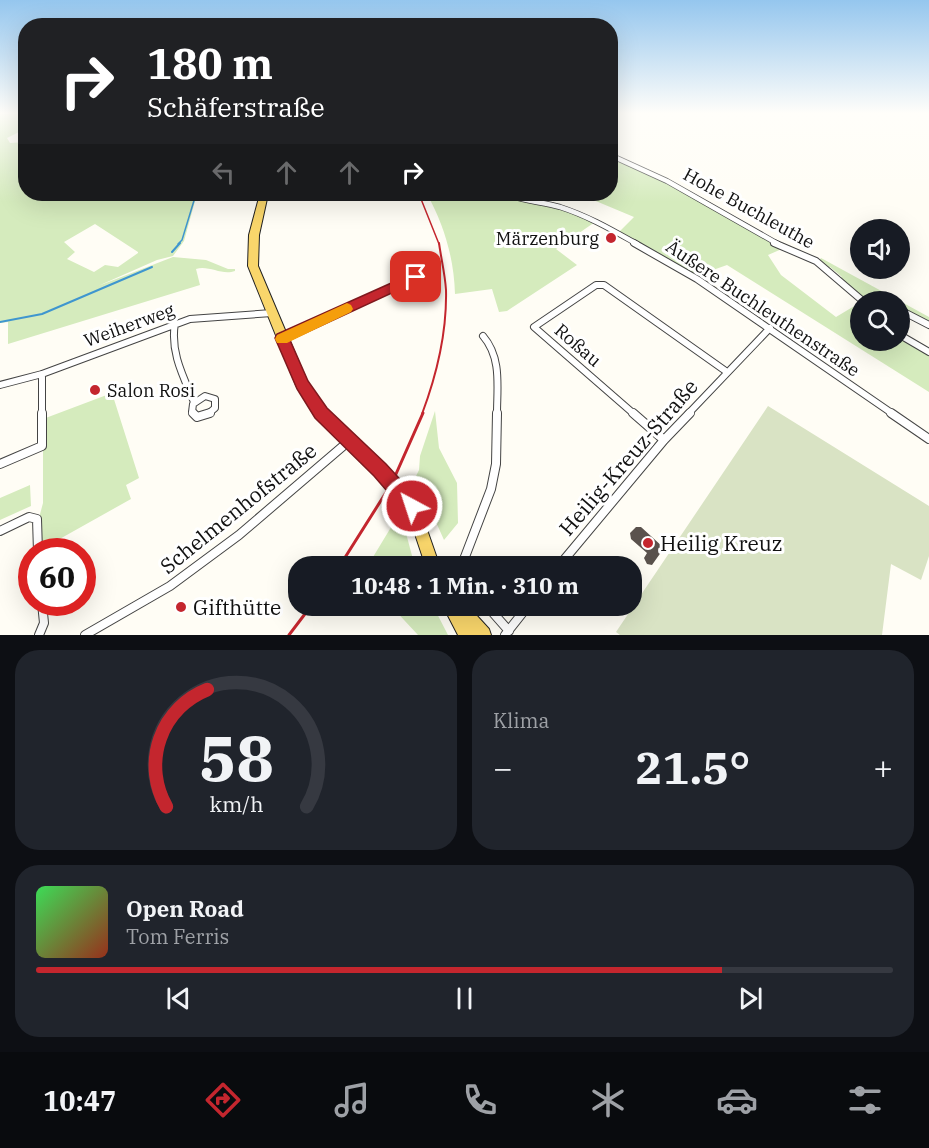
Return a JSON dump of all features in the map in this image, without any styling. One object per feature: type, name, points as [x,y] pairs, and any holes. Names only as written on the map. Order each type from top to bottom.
[{"type":"main road","points":[[262,201],[254,235],[252,258],[302,385],[321,413],[380,470],[412,506],[429,556]]},
{"type":"main road","points":[[457,616],[468,635]]},
{"type":"main road","points":[[467,616],[483,635]]},
{"type":"street","name":"Hohe Buchleuthe","points":[[618,159],[667,181],[770,241],[816,261],[851,291]]},
{"type":"street","name":"Äußere Buchleuthenstraße","points":[[526,201],[559,207],[596,221],[697,279],[929,438]]},
{"type":"street","points":[[282,338],[416,277]]},
{"type":"street","name":"Roßau","points":[[604,285],[596,285],[534,327],[664,440]]},
{"type":"street","name":"Heilig-Kreuz-Straße","points":[[604,285],[727,372]]},
{"type":"street","name":"Weiherweg","points":[[0,385],[42,374],[175,322],[272,313]]},
{"type":"street","points":[[910,315],[929,325]]},
{"type":"street","points":[[175,322],[172,333],[176,359],[194,402]]},
{"type":"street","name":"Heilig-Kreuz-Straße","points":[[567,556],[664,440],[770,328]]},
{"type":"street","points":[[465,556],[491,489],[496,464],[497,365],[490,344],[483,336]]},
{"type":"street","points":[[910,340],[929,352]]},
{"type":"street","points":[[0,464],[42,446],[42,374]]},
{"type":"street","name":"Schelmenhofstraße","points":[[85,635],[170,586],[239,535],[349,441]]},
{"type":"street","points":[[0,531],[29,517],[37,519],[38,538]]},
{"type":"street","points":[[39,635],[45,623],[44,616]]},
{"type":"street","points":[[494,616],[506,634],[520,616]]},
{"type":"green space","points":[[0,143],[18,143],[18,201],[195,201],[184,241],[173,256],[157,260],[98,286],[173,257],[206,260],[228,269],[235,269],[235,271],[225,272],[206,268],[196,269],[200,285],[8,344],[8,322],[0,323]],"holes":[[[95,224],[138,253],[118,267],[105,265],[94,272],[67,259],[75,252],[64,242]]]},
{"type":"green space","points":[[618,159],[697,198],[731,220],[784,248],[768,255],[781,275],[836,317],[850,309],[850,342],[727,265],[696,276],[619,232],[634,217],[596,201],[618,201]]},
{"type":"green space","points":[[430,201],[533,201],[558,207],[595,222],[556,249],[577,265],[507,311],[499,312],[492,289],[455,294],[453,268],[438,218]]},
{"type":"green space","points":[[821,258],[850,274],[850,279],[859,279],[881,291],[855,291],[830,267],[826,268],[818,262]]},
{"type":"green space","points":[[910,307],[929,317],[929,323],[910,313]]},
{"type":"green space","points":[[910,343],[929,354],[929,392],[864,351],[910,351]]},
{"type":"green space","points":[[112,393],[139,478],[126,485],[131,499],[61,538],[40,538],[39,518],[43,503],[43,419]]},
{"type":"green space","points":[[768,406],[929,506],[929,556],[921,580],[891,564],[882,635],[620,635],[616,632],[627,616],[642,616],[642,593]]},
{"type":"green space","points":[[435,411],[439,448],[457,483],[458,523],[444,540],[423,493],[413,482],[419,470],[420,456]]},
{"type":"green space","points":[[30,485],[31,506],[0,520],[0,498]]},
{"type":"green space","points":[[399,514],[412,556],[374,556]]},
{"type":"green space","points":[[400,616],[438,616],[448,635],[418,635]]},
{"type":"building","name":"Heilig Kreuz","points":[[636,527],[641,527],[664,548],[652,565],[647,564],[644,558],[647,553],[631,539],[630,533]]},
{"type":"waterway","points":[[178,244],[182,240],[194,201]]},
{"type":"waterway","points":[[172,252],[180,243]]},
{"type":"waterway","points":[[0,322],[42,314],[152,267]]},
{"type":"railway","points":[[422,201],[439,244]]},
{"type":"railway","points":[[422,414],[436,368],[445,321],[446,290],[439,243]]},
{"type":"railway","points":[[346,556],[392,483],[423,413]]},
{"type":"railway","points":[[289,635],[303,616]]},
{"type":"slow traffic","points":[[282,339],[347,309]]},
{"type":"place","name":"Märzenburg","points":[[611,238]]},
{"type":"place","name":"Salon Rosi","points":[[95,390]]},
{"type":"place","name":"Heilig Kreuz","points":[[648,543]]},
{"type":"place","name":"Gifthütte","points":[[181,607]]},
{"type":"route","points":[[412,506],[380,470],[321,413],[302,385],[282,338],[416,277]]}]
